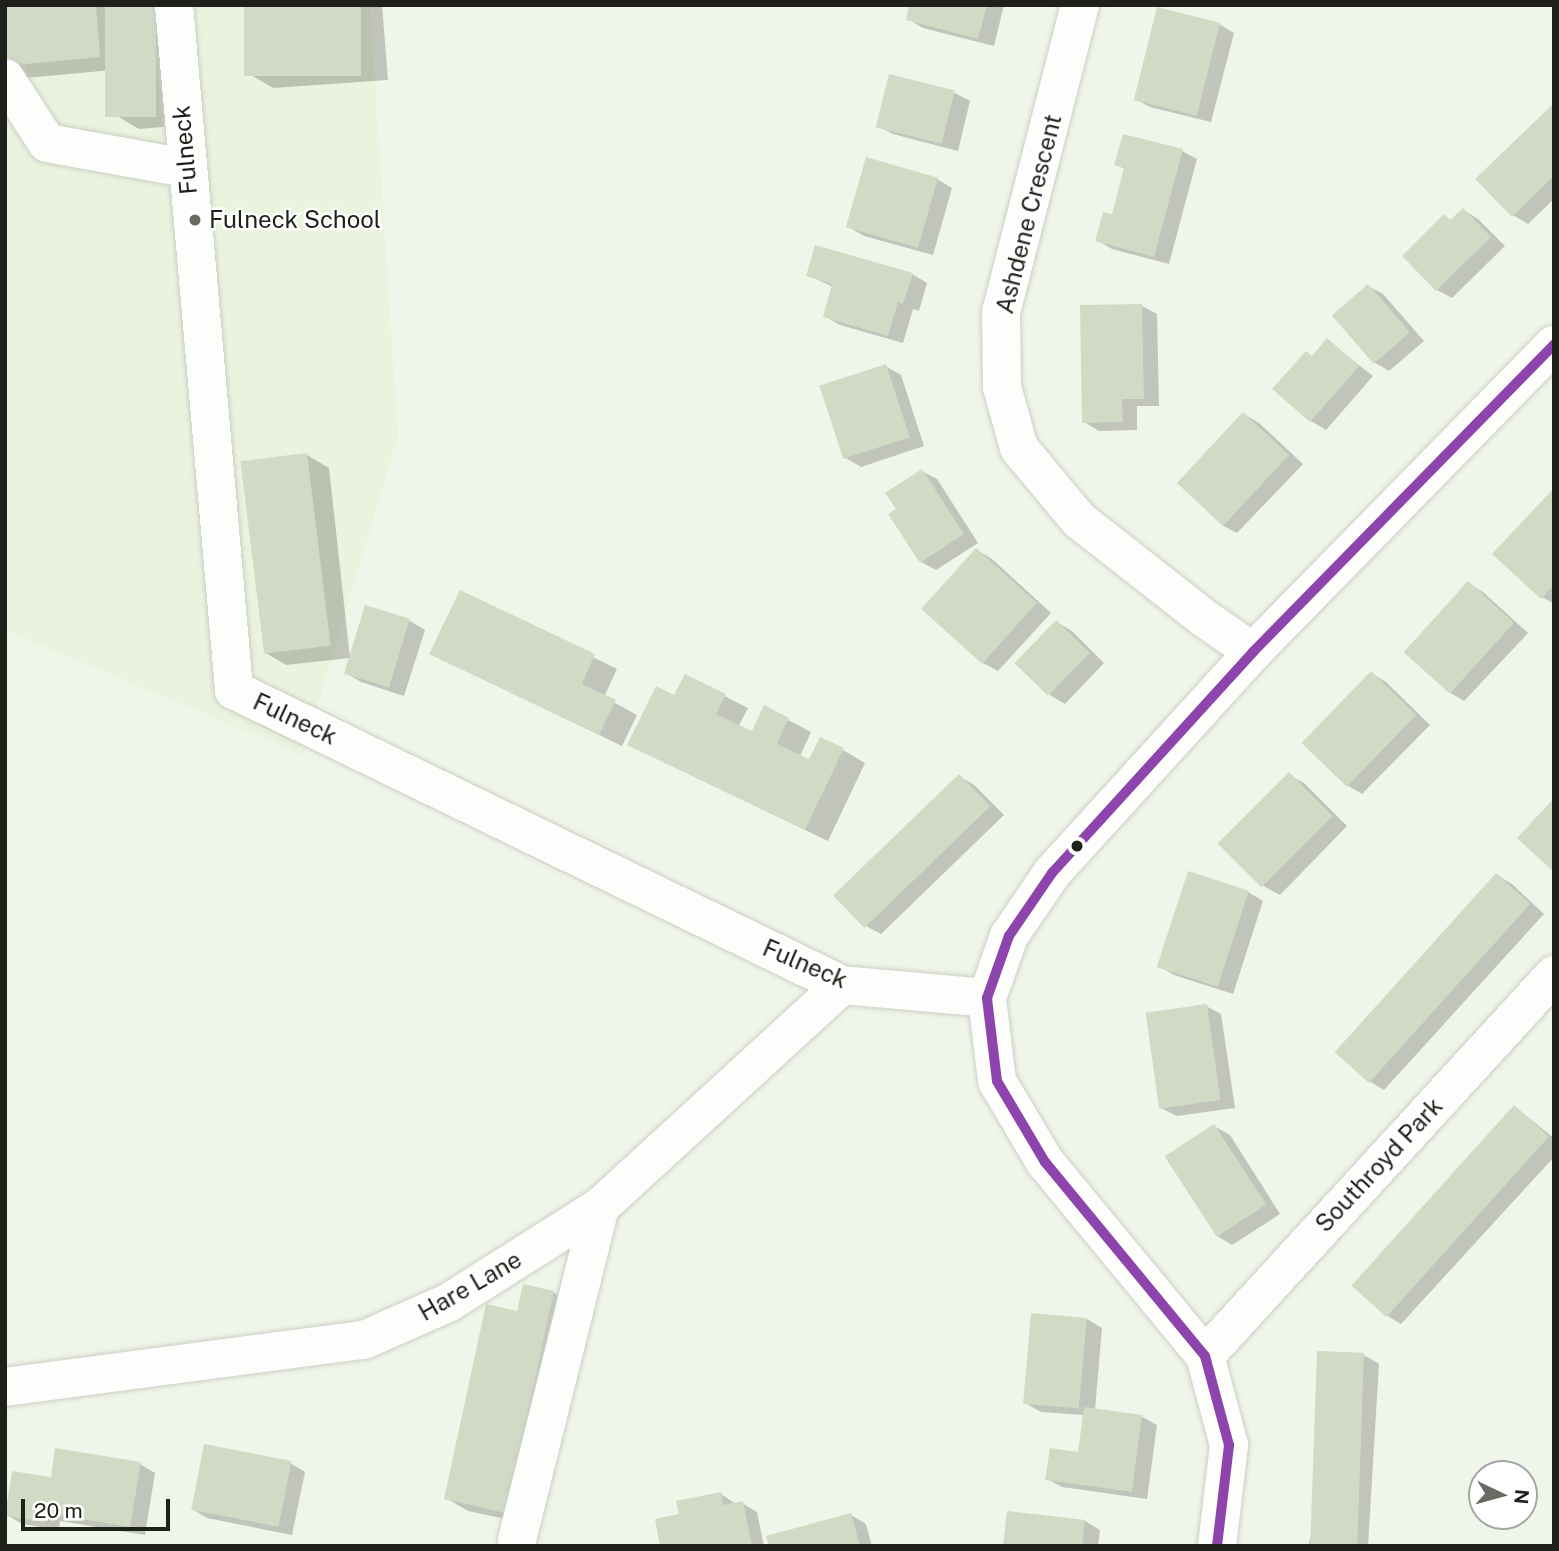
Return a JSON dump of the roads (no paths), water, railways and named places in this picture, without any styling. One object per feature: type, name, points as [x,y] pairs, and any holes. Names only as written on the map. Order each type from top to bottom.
[{"type":"street","name":"Fulneck","points":[[174,5],[186,168],[234,690],[842,985],[987,998]]},
{"type":"street","name":"Ashdene Crescent","points":[[1080,5],[1001,312],[1002,387],[1019,448],[1079,520],[1204,618],[1253,652]]},
{"type":"street","points":[[5,78],[47,143],[186,168]]},
{"type":"street","points":[[1217,1546],[1229,1445],[1205,1356],[1045,1162],[997,1082],[987,998],[1009,936],[1052,873],[1253,652],[1554,345]]},
{"type":"street","name":"Southroyd Park","points":[[1205,1356],[1554,975]]},
{"type":"street","name":"Hare Lane","points":[[5,1387],[364,1340],[448,1303],[600,1207],[842,985]]},
{"type":"street","points":[[517,1540],[600,1207]]},
{"type":"place","name":"Fulneck School","points":[[195,220]]}]
